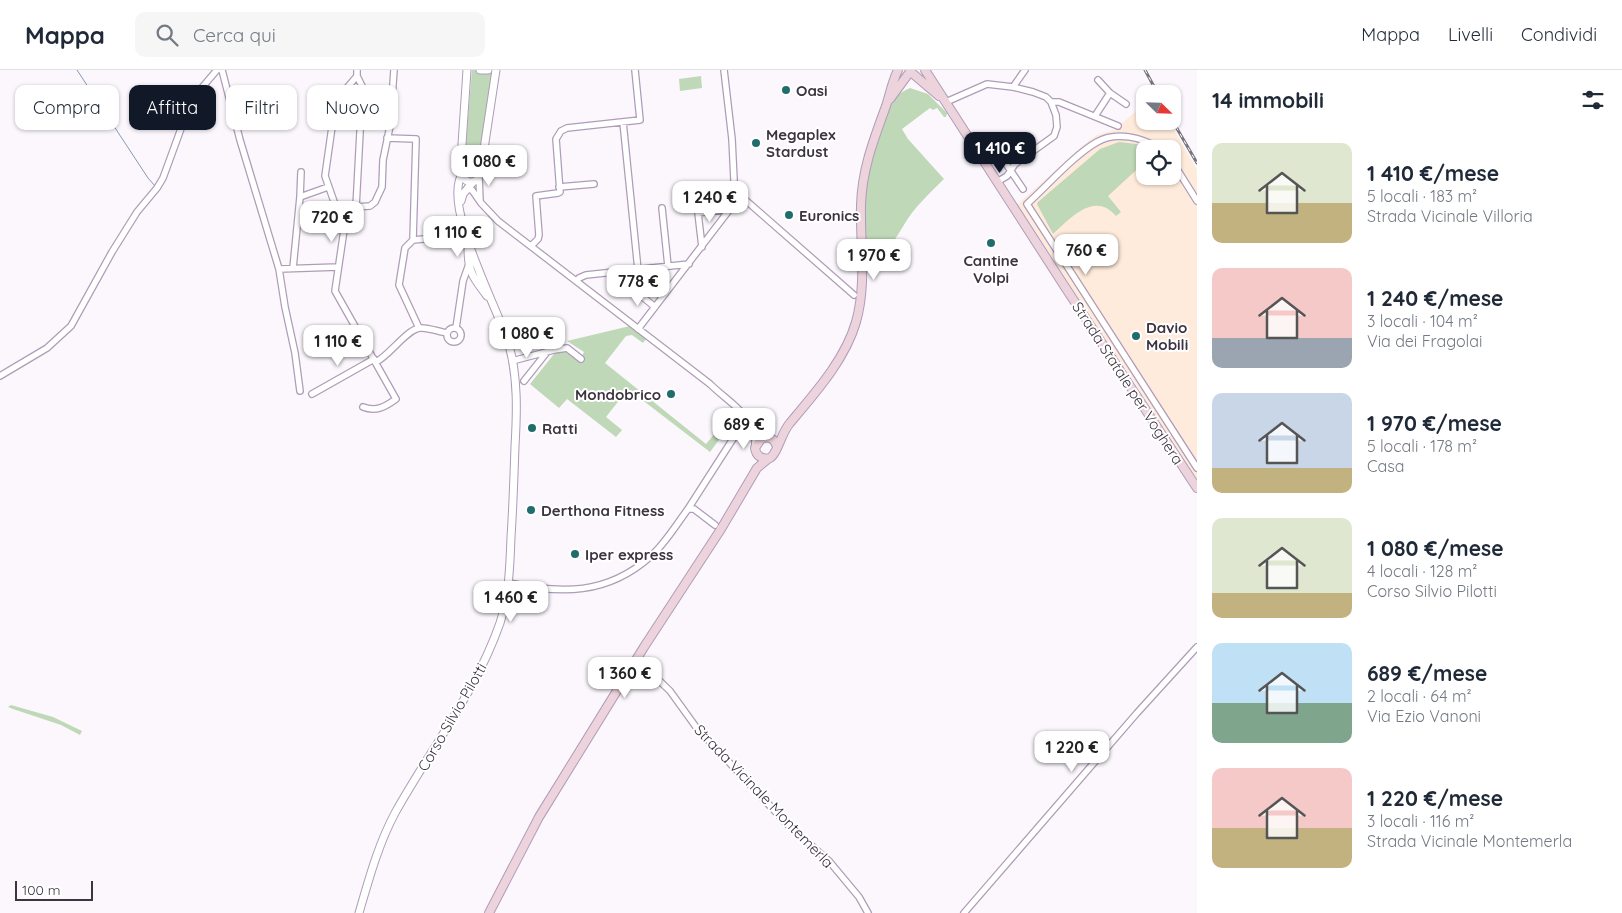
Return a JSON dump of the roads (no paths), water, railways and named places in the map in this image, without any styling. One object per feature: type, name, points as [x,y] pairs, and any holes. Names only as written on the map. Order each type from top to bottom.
[{"type":"main road","points":[[489,913],[539,817],[637,659],[721,529],[756,468],[775,454],[783,432],[818,390],[849,340],[856,324],[863,284],[861,203],[865,174],[872,140],[898,70]]},
{"type":"main road","name":"Strada Statale per Voghera","points":[[925,70],[1062,284],[1197,488]]},
{"type":"main road","points":[[886,105],[900,83],[911,72]]},
{"type":"main road","name":"Strada Statale per Voghera","points":[[911,72],[946,102]]},
{"type":"main road","points":[[749,480],[756,449],[761,439],[787,426]]},
{"type":"main road","points":[[768,437],[774,440],[777,447]]},
{"type":"main road","points":[[756,449],[759,456],[768,459]]},
{"type":"street","points":[[0,376],[47,348],[71,326],[112,252],[137,212],[163,178],[190,104],[199,90],[217,70]]},
{"type":"street","points":[[222,70],[240,140],[279,269],[295,353],[300,391]]},
{"type":"street","points":[[334,206],[370,206],[379,195],[382,187],[383,160],[390,126],[394,70]]},
{"type":"street","name":"Corso Silvio Pilotti","points":[[359,913],[371,871],[386,831],[469,692],[486,657],[500,623],[509,583],[517,415],[516,375],[508,343],[468,244],[459,206],[458,187],[463,173],[461,159],[467,70]]},
{"type":"street","points":[[480,70],[488,70]]},
{"type":"street","points":[[459,206],[466,189],[479,176],[496,70]]},
{"type":"street","points":[[532,246],[539,235],[536,196],[560,192],[556,139],[561,131],[567,128],[640,120],[635,70]]},
{"type":"street","points":[[638,329],[730,209],[734,180],[732,140],[724,70]]},
{"type":"street","points":[[1013,87],[1024,70]]},
{"type":"street","points":[[356,207],[362,95],[362,86],[357,73]]},
{"type":"street","points":[[357,73],[335,106],[325,176],[344,230],[335,291],[396,399],[387,405],[371,410],[363,407]]},
{"type":"street","points":[[1098,80],[1110,93],[1126,104]]},
{"type":"street","points":[[946,102],[987,84],[1013,87],[1046,97],[1051,102],[1056,115],[1057,127],[1054,136],[1015,164],[1007,176],[997,182]]},
{"type":"street","points":[[1094,116],[1110,93]]},
{"type":"street","points":[[1051,102],[1059,102],[1118,126]]},
{"type":"street","points":[[623,122],[638,270]]},
{"type":"street","points":[[1143,140],[1120,136],[1098,142],[1074,160],[1027,204],[1197,468]]},
{"type":"street","points":[[387,138],[416,139],[413,240]]},
{"type":"street","points":[[994,146],[1024,189]]},
{"type":"street","points":[[473,182],[466,181],[463,178],[463,173],[467,167],[471,166],[477,170],[481,203]]},
{"type":"street","points":[[293,268],[301,172]]},
{"type":"street","points":[[1181,175],[1197,201]]},
{"type":"street","points":[[559,187],[594,184]]},
{"type":"street","points":[[300,197],[328,187]]},
{"type":"street","points":[[466,189],[472,190],[498,221],[710,384],[747,417],[754,434],[756,449]]},
{"type":"street","points":[[733,196],[742,197],[854,296]]},
{"type":"street","points":[[662,208],[668,266]]},
{"type":"street","points":[[702,247],[698,213],[730,209]]},
{"type":"street","points":[[419,328],[400,285],[405,248],[413,240],[465,235]]},
{"type":"street","name":"Corso Silvio Pilotti","points":[[468,244],[469,267],[493,305]]},
{"type":"street","points":[[577,281],[586,275],[689,264]]},
{"type":"street","points":[[456,328],[462,286],[469,267],[480,271],[475,279],[462,286]]},
{"type":"street","points":[[279,269],[338,268]]},
{"type":"street","points":[[634,290],[651,268]]},
{"type":"street","points":[[613,272],[655,307]]},
{"type":"street","points":[[1062,284],[1073,276]]},
{"type":"street","points":[[312,394],[386,356],[411,332],[419,328],[447,333],[456,328]]},
{"type":"street","points":[[447,333],[451,342],[458,341],[461,338],[461,333],[456,328]]},
{"type":"street","points":[[512,361],[567,348],[581,359]]},
{"type":"street","points":[[524,381],[547,352]]},
{"type":"street","points":[[509,583],[561,591],[598,586],[633,570],[650,557],[666,540],[747,417]]},
{"type":"street","points":[[751,426],[768,437]]},
{"type":"street","points":[[688,509],[694,509],[715,525]]},
{"type":"street","points":[[964,913],[1137,713],[1197,647]]},
{"type":"street","name":"Strada Vicinale Montemerla","points":[[637,659],[670,691],[696,727],[781,817],[829,861],[859,896],[868,913]]},
{"type":"waterway","points":[[77,70],[155,186]]},
{"type":"railway","points":[[1145,70],[1153,85]]},
{"type":"railway","points":[[1178,130],[1197,163]]},
{"type":"place","name":"Oasi","points":[[786,90]]},
{"type":"place","name":"Megaplex Stardust","points":[[756,143]]},
{"type":"place","name":"Euronics","points":[[789,215]]},
{"type":"place","name":"Cantine Volpi","points":[[991,243]]},
{"type":"place","name":"Davio Mobili","points":[[1136,336]]},
{"type":"place","name":"Mondobrico","points":[[671,394]]},
{"type":"place","name":"Ratti","points":[[532,428]]},
{"type":"place","name":"Derthona Fitness","points":[[531,510]]},
{"type":"place","name":"Iper express","points":[[575,554]]}]
